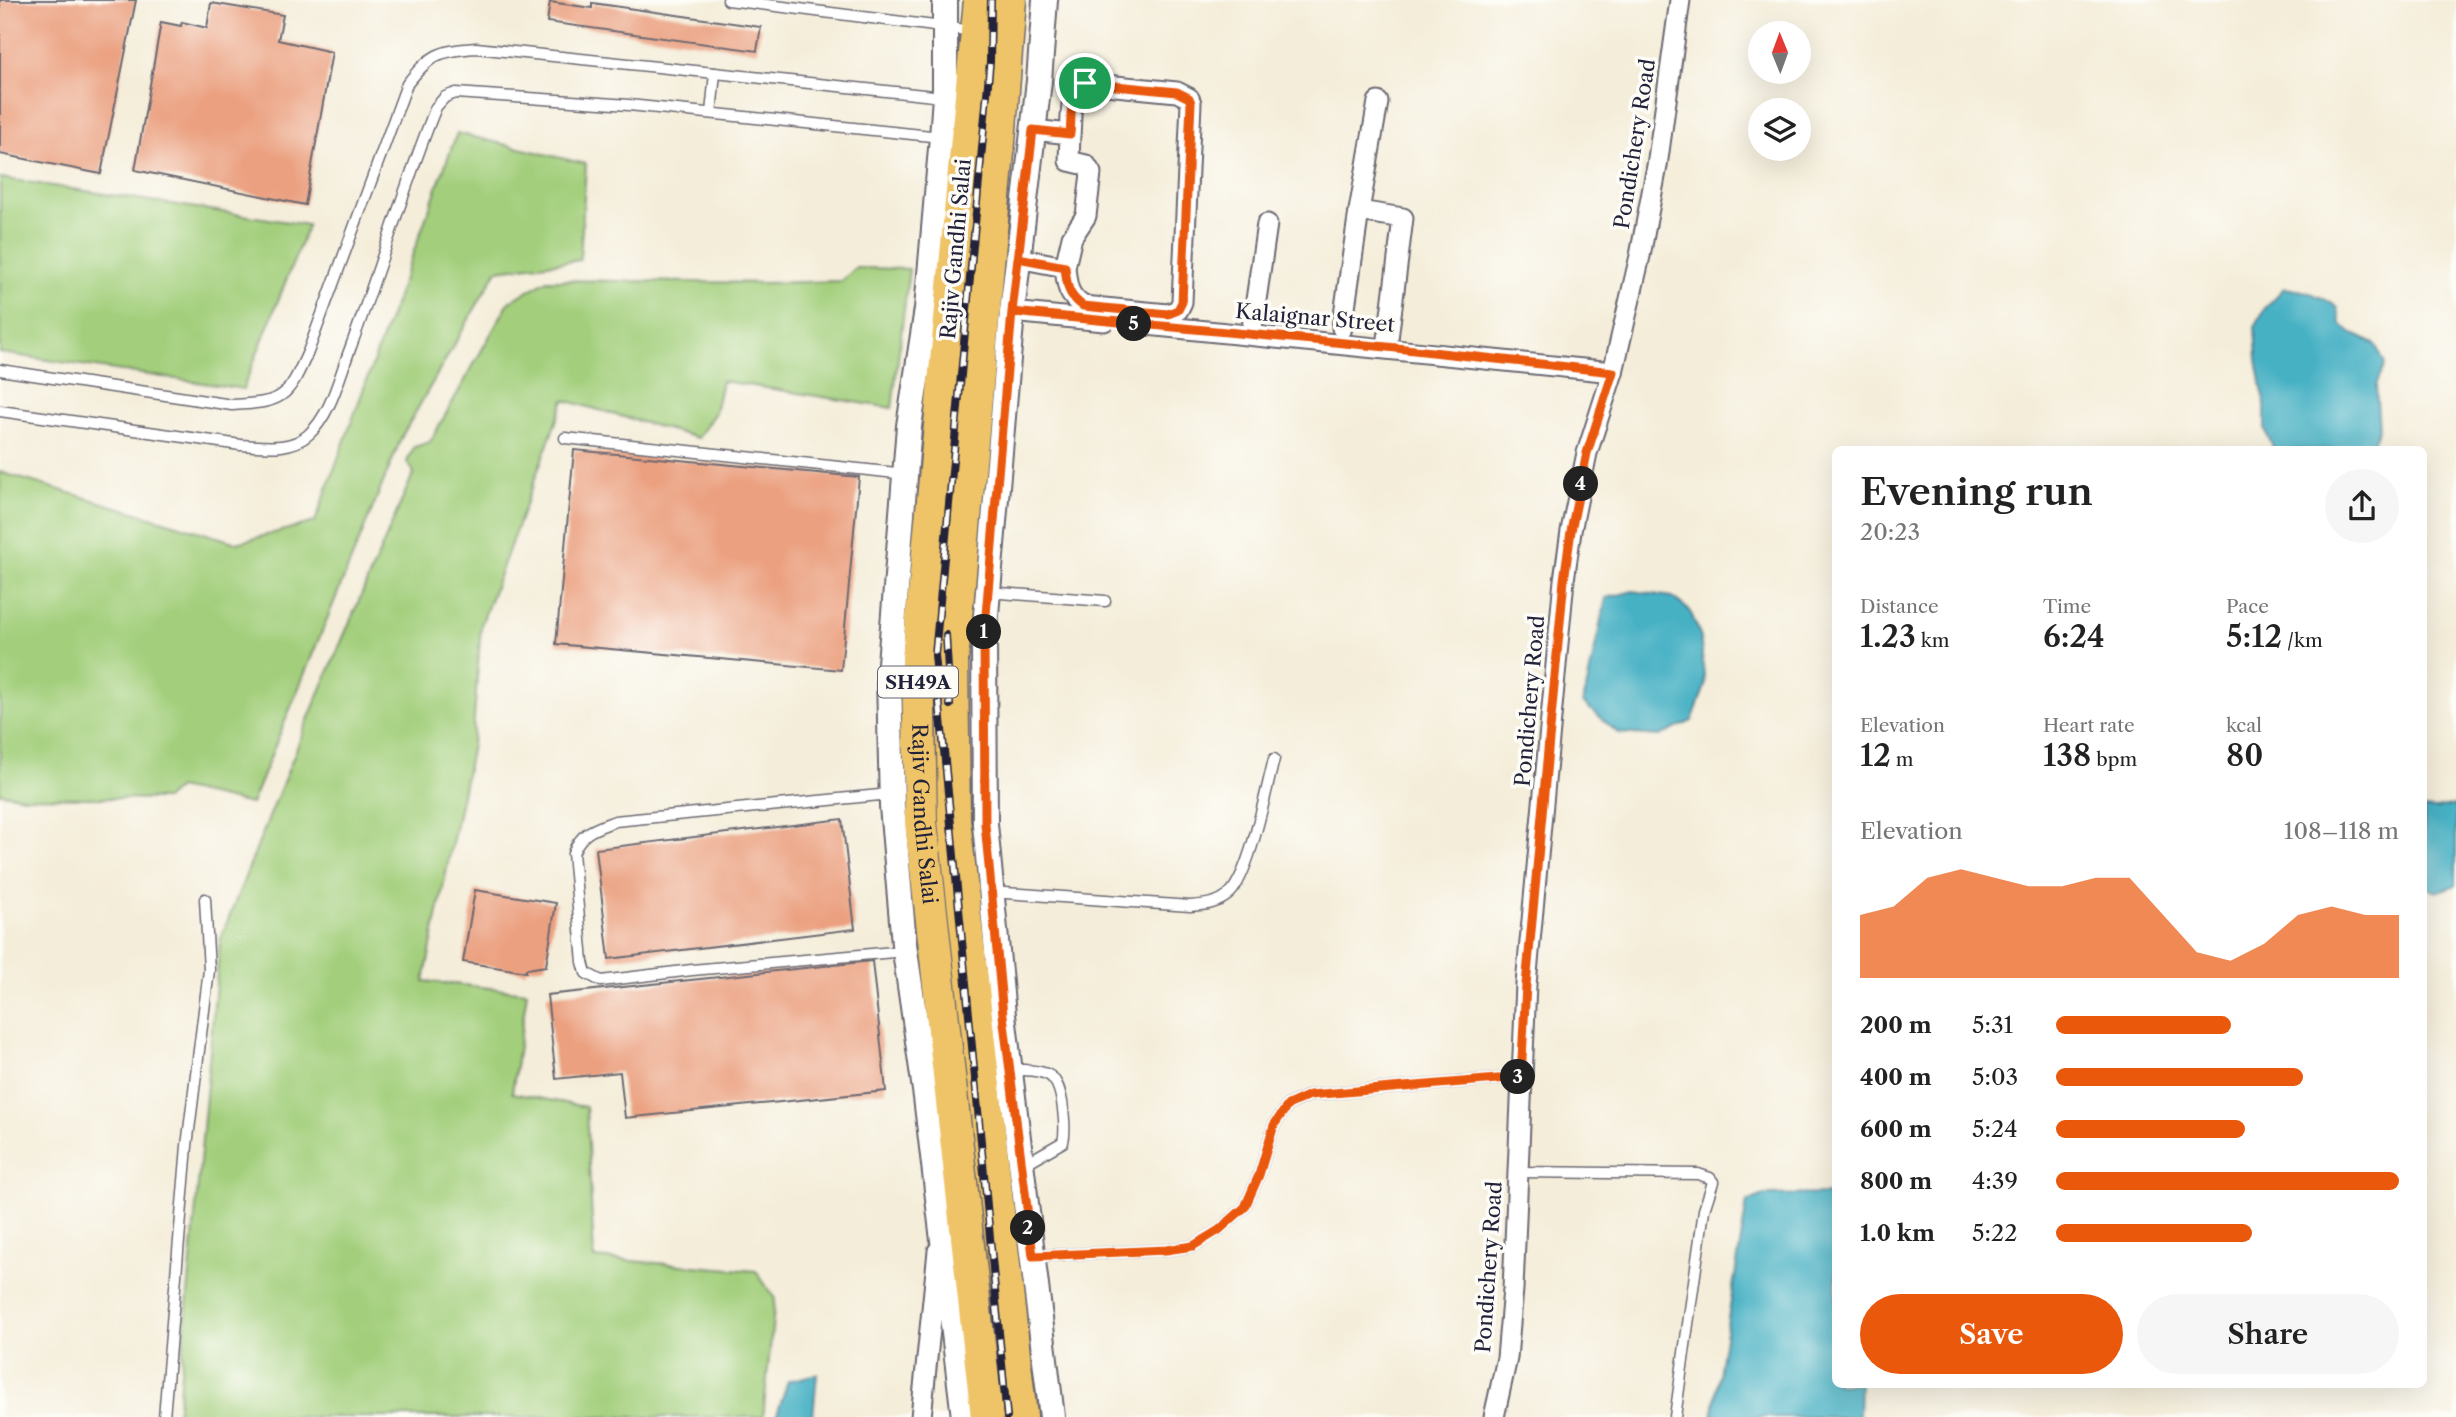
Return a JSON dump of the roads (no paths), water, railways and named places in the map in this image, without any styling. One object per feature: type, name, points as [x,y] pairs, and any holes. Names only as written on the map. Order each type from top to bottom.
[{"type":"main road","name":"Rajiv Gandhi Salai","points":[[980,0],[977,31],[978,99],[974,140],[958,222],[918,660],[920,808],[970,1365],[987,1417]]},
{"type":"main road","name":"Rajiv Gandhi Salai","points":[[978,99],[1010,0]]},
{"type":"main road","name":"Rajiv Gandhi Salai","points":[[974,140],[992,226],[952,661],[954,820],[1021,1417]]},
{"type":"main road","points":[[958,222],[992,226]]},
{"type":"street","points":[[945,0],[943,27],[978,99],[974,140],[927,309],[909,426],[889,676],[892,794],[905,951],[941,1219],[970,1365],[964,1417]]},
{"type":"street","points":[[1045,0],[1012,312],[984,638],[985,797],[991,892],[1009,1069],[1052,1417]]},
{"type":"street","name":"Pondichery Road","points":[[1494,1417],[1507,1357],[1513,1289],[1526,985],[1564,580],[1587,453],[1613,372],[1640,256],[1657,166],[1680,0]]},
{"type":"street","points":[[1085,83],[1177,92],[1189,98],[1191,103],[1182,302],[1178,310],[1168,314],[1083,306],[1073,299],[1067,289],[1065,267],[1072,237],[1086,216],[1091,173],[1086,164],[1069,161],[1070,134],[1074,92],[1078,85],[1085,83]]},
{"type":"street","points":[[1342,328],[1378,102]]},
{"type":"street","points":[[1033,130],[1070,134]]},
{"type":"street","points":[[1359,211],[1403,218],[1387,347]]},
{"type":"street","points":[[1251,335],[1268,224]]},
{"type":"street","points":[[1018,258],[1065,267]]},
{"type":"street","name":"Kalaignar Street","points":[[1012,312],[1387,347],[1613,372]]},
{"type":"street","points":[[920,1417],[941,1219]]},
{"type":"lane","points":[[728,0],[977,31]]},
{"type":"lane","points":[[0,370],[232,405],[276,399],[293,385],[308,352],[408,84],[424,63],[445,51],[476,48],[978,99]]},
{"type":"lane","points":[[711,113],[715,73]]},
{"type":"lane","points":[[0,411],[241,445],[275,447],[293,444],[308,436],[331,399],[436,107],[445,97],[456,93],[629,105],[974,140]]},
{"type":"lane","points":[[565,438],[906,474]]},
{"type":"lane","points":[[988,592],[1105,601]]},
{"type":"lane","points":[[991,892],[1190,906],[1209,905],[1229,895],[1242,877],[1274,759]]},
{"type":"lane","points":[[892,794],[615,821],[578,840],[573,853],[574,867],[583,962],[586,973],[601,981],[905,951]]},
{"type":"lane","points":[[164,1417],[187,1146],[209,970],[205,899]]},
{"type":"lane","points":[[1009,1069],[1040,1072],[1055,1080],[1060,1088],[1065,1127],[1063,1142],[1021,1166]]},
{"type":"lane","points":[[1033,1256],[1166,1250],[1193,1246],[1219,1230],[1245,1207],[1259,1175],[1274,1125],[1288,1105],[1310,1095],[1521,1077]]},
{"type":"lane","points":[[1518,1172],[1698,1174],[1710,1178],[1713,1182],[1704,1210],[1675,1417]]},
{"type":"water","points":[[2284,288],[2312,294],[2338,308],[2340,324],[2353,334],[2375,344],[2385,364],[2376,386],[2379,429],[2372,446],[2272,446],[2265,429],[2265,405],[2257,360],[2255,327],[2265,308]]},
{"type":"water","points":[[1633,591],[1672,597],[1690,611],[1700,635],[1705,686],[1692,721],[1660,736],[1618,733],[1583,703],[1606,598]]},
{"type":"water","points":[[2456,805],[2456,885],[2437,892],[2427,888],[2427,808]]},
{"type":"water","points":[[1832,1194],[1832,1388],[1860,1388],[1859,1417],[1712,1417],[1747,1202],[1764,1195]]},
{"type":"water","points":[[817,1374],[813,1417],[776,1417],[788,1381]]},
{"type":"railway","points":[[991,0],[990,62],[935,655],[1007,1417]]},
{"type":"railway","points":[[946,635],[950,705]]}]
